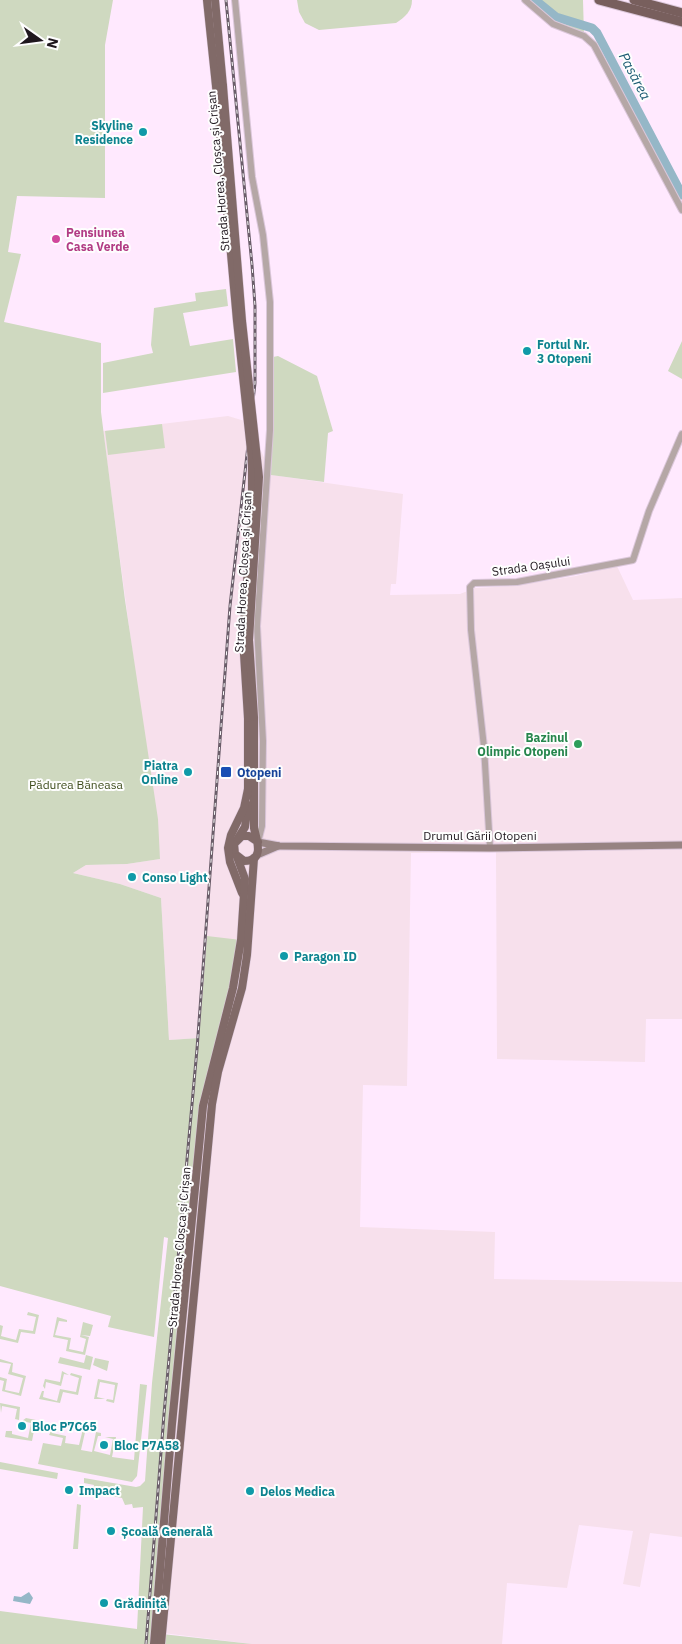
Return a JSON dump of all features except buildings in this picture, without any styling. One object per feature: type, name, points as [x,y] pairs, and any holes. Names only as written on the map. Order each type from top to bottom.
[{"type":"highway","points":[[599,0],[682,22]]},
{"type":"highway","points":[[634,0],[682,13]]},
{"type":"main road","name":"Strada Horea, Cloșca și Crișan","points":[[207,0],[220,86]]},
{"type":"main road","name":"Strada Horea, Cloșca și Crișan","points":[[215,0],[220,86],[259,477],[248,640],[251,718],[247,821],[238,838]]},
{"type":"main road","name":"Strada Horea, Cloșca și Crișan","points":[[251,718],[256,757],[254,828],[258,842]]},
{"type":"main road","points":[[242,920],[241,887],[230,862],[228,848],[231,835],[244,808],[248,789]]},
{"type":"main road","points":[[249,836],[258,842],[256,857],[244,861],[237,857],[234,848],[238,838],[249,836]]},
{"type":"main road","name":"Drumul Gării Otopeni","points":[[258,842],[279,846],[490,848],[682,845]]},
{"type":"main road","name":"Drumul Gării Otopeni","points":[[256,857],[279,846]]},
{"type":"main road","name":"Strada Horea, Cloșca și Crișan","points":[[154,1644],[172,1424],[203,1106],[232,988],[242,920],[245,879],[237,857]]},
{"type":"main road","name":"Strada Horea, Cloșca și Crișan","points":[[161,1644],[212,1104],[218,1072],[231,1029],[244,971],[256,857]]},
{"type":"street","name":"Strada Horea, Cloșca și Crișan","points":[[235,0],[251,169],[266,250],[270,302],[270,430],[257,639],[263,767],[262,826],[258,842]]},
{"type":"street","points":[[525,0],[552,24],[584,36],[594,45],[682,210]]},
{"type":"street","name":"Strada Oașului","points":[[490,848],[484,747],[471,630],[470,587],[474,584],[517,582],[633,560],[648,511],[682,434]]},
{"type":"shaded area","points":[[228,416],[248,422],[272,475],[403,494],[396,584],[391,584],[390,595],[460,594],[475,588],[513,586],[576,576],[617,566],[633,600],[682,598],[682,1019],[646,1019],[645,1062],[497,1059],[496,852],[411,853],[407,1086],[363,1085],[360,1227],[495,1232],[494,1279],[682,1282],[682,1537],[650,1533],[640,1587],[623,1584],[633,1531],[579,1525],[567,1588],[507,1583],[502,1644],[252,1644],[155,1632],[207,936],[199,1038],[169,1040],[161,898],[120,884],[73,873],[86,865],[127,864],[160,859],[103,431]]},
{"type":"green space","name":"Pădurea Băneasa","points":[[0,0],[113,0],[105,45],[105,198],[17,196],[8,252],[21,254],[4,322],[101,343],[101,412],[125,600],[158,819],[160,859],[127,864],[86,865],[73,873],[120,884],[161,898],[169,1040],[199,1038],[207,936],[241,940],[210,1074],[157,1604],[162,1634],[252,1644],[0,1644],[0,1611],[137,1629],[143,1507],[133,1508],[132,1504],[125,1505],[122,1498],[93,1492],[94,1485],[84,1483],[84,1478],[136,1487],[145,1481],[152,1383],[168,1238],[164,1237],[154,1337],[108,1327],[111,1316],[0,1286]]},
{"type":"green space","points":[[297,0],[412,0],[411,7],[407,13],[396,23],[319,30],[305,23],[299,12]]},
{"type":"green space","points":[[525,0],[583,0],[584,36],[562,28]]},
{"type":"green space","points":[[226,289],[228,306],[183,313],[190,346],[233,339],[236,372],[103,393],[103,363],[153,353],[151,345],[154,308],[196,301],[195,293]]},
{"type":"green space","points":[[682,341],[682,379],[668,371]]},
{"type":"green space","points":[[278,356],[317,376],[333,431],[328,433],[324,482],[271,475],[273,357]]},
{"type":"green space","points":[[162,424],[165,448],[108,455],[105,431]]},
{"type":"green space","points":[[28,1312],[39,1315],[35,1334],[21,1332],[18,1343],[0,1339],[0,1325],[3,1326],[1,1336],[16,1340],[19,1329],[33,1331],[36,1317],[27,1315]]},
{"type":"green space","points":[[57,1317],[67,1320],[67,1322],[59,1321],[55,1335],[71,1338],[69,1349],[83,1352],[86,1339],[80,1337],[83,1322],[93,1325],[90,1336],[81,1335],[89,1337],[85,1355],[66,1351],[68,1340],[53,1337]]},
{"type":"green space","points":[[86,1355],[93,1357],[90,1370],[58,1363],[60,1357],[84,1363]]},
{"type":"green space","points":[[95,1358],[109,1361],[107,1371],[93,1365]]},
{"type":"green space","points":[[0,1359],[13,1363],[12,1372],[26,1376],[21,1396],[2,1391],[4,1381],[0,1380],[0,1377],[7,1379],[5,1390],[19,1393],[23,1378],[8,1374],[11,1364],[0,1362]]},
{"type":"green space","points":[[62,1371],[69,1375],[64,1374],[61,1386],[46,1382],[45,1389],[43,1386],[45,1379],[60,1382]]},
{"type":"green space","points":[[71,1373],[82,1376],[78,1395],[63,1392],[60,1403],[39,1399],[42,1391],[44,1391],[43,1397],[57,1401],[60,1389],[76,1392],[79,1378],[70,1375]]},
{"type":"green space","points":[[98,1379],[118,1383],[114,1403],[106,1401],[107,1399],[113,1400],[115,1385],[100,1382],[97,1397],[105,1399],[94,1399]]},
{"type":"green space","points":[[140,1384],[147,1385],[137,1476],[132,1482],[38,1464],[43,1443],[61,1446],[63,1438],[49,1435],[53,1427],[52,1433],[66,1436],[65,1443],[79,1445],[83,1429],[80,1428],[86,1428],[81,1450],[92,1452],[96,1432],[101,1433],[101,1436],[98,1436],[94,1451],[110,1455],[113,1439],[105,1437],[116,1437],[112,1457],[134,1460]]},
{"type":"green space","points":[[0,1403],[20,1407],[19,1420],[15,1419],[17,1409],[2,1406],[1,1413]]},
{"type":"green space","points":[[26,1418],[36,1420],[32,1441],[5,1437],[6,1431],[12,1431],[12,1434],[28,1438],[31,1423],[22,1421]]},
{"type":"green space","points":[[0,1462],[58,1473],[57,1479],[0,1469]]},
{"type":"green space","points":[[77,1504],[81,1505],[78,1549],[73,1549]]},
{"type":"water","points":[[29,1592],[33,1598],[30,1604],[13,1601],[14,1596],[21,1597]]},
{"type":"waterway","name":"Pasărea","points":[[535,0],[556,17],[592,28],[597,33],[682,195]]},
{"type":"railway","points":[[146,1644],[164,1414],[197,1049],[230,606],[255,383],[255,306],[252,265],[226,0]]},
{"type":"place","name":"Skyline Residence","points":[[143,132]]},
{"type":"place","name":"Pensiunea Casa Verde","points":[[56,239]]},
{"type":"place","name":"Fortul Nr. 3 Otopeni","points":[[527,351]]},
{"type":"place","name":"Bazinul Olimpic Otopeni","points":[[578,744]]},
{"type":"place","name":"Piatra Online","points":[[188,772]]},
{"type":"place","name":"Otopeni","points":[[226,772]]},
{"type":"place","name":"Conso Light","points":[[132,877]]},
{"type":"place","name":"Paragon ID","points":[[284,956]]},
{"type":"place","name":"Bloc P7C65","points":[[22,1426]]},
{"type":"place","name":"Bloc P7A58","points":[[104,1445]]},
{"type":"place","name":"Impact","points":[[69,1490]]},
{"type":"place","name":"Delos Medica","points":[[250,1491]]},
{"type":"place","name":"Școală Generală","points":[[111,1531]]},
{"type":"place","name":"Grădiniță","points":[[104,1603]]}]
